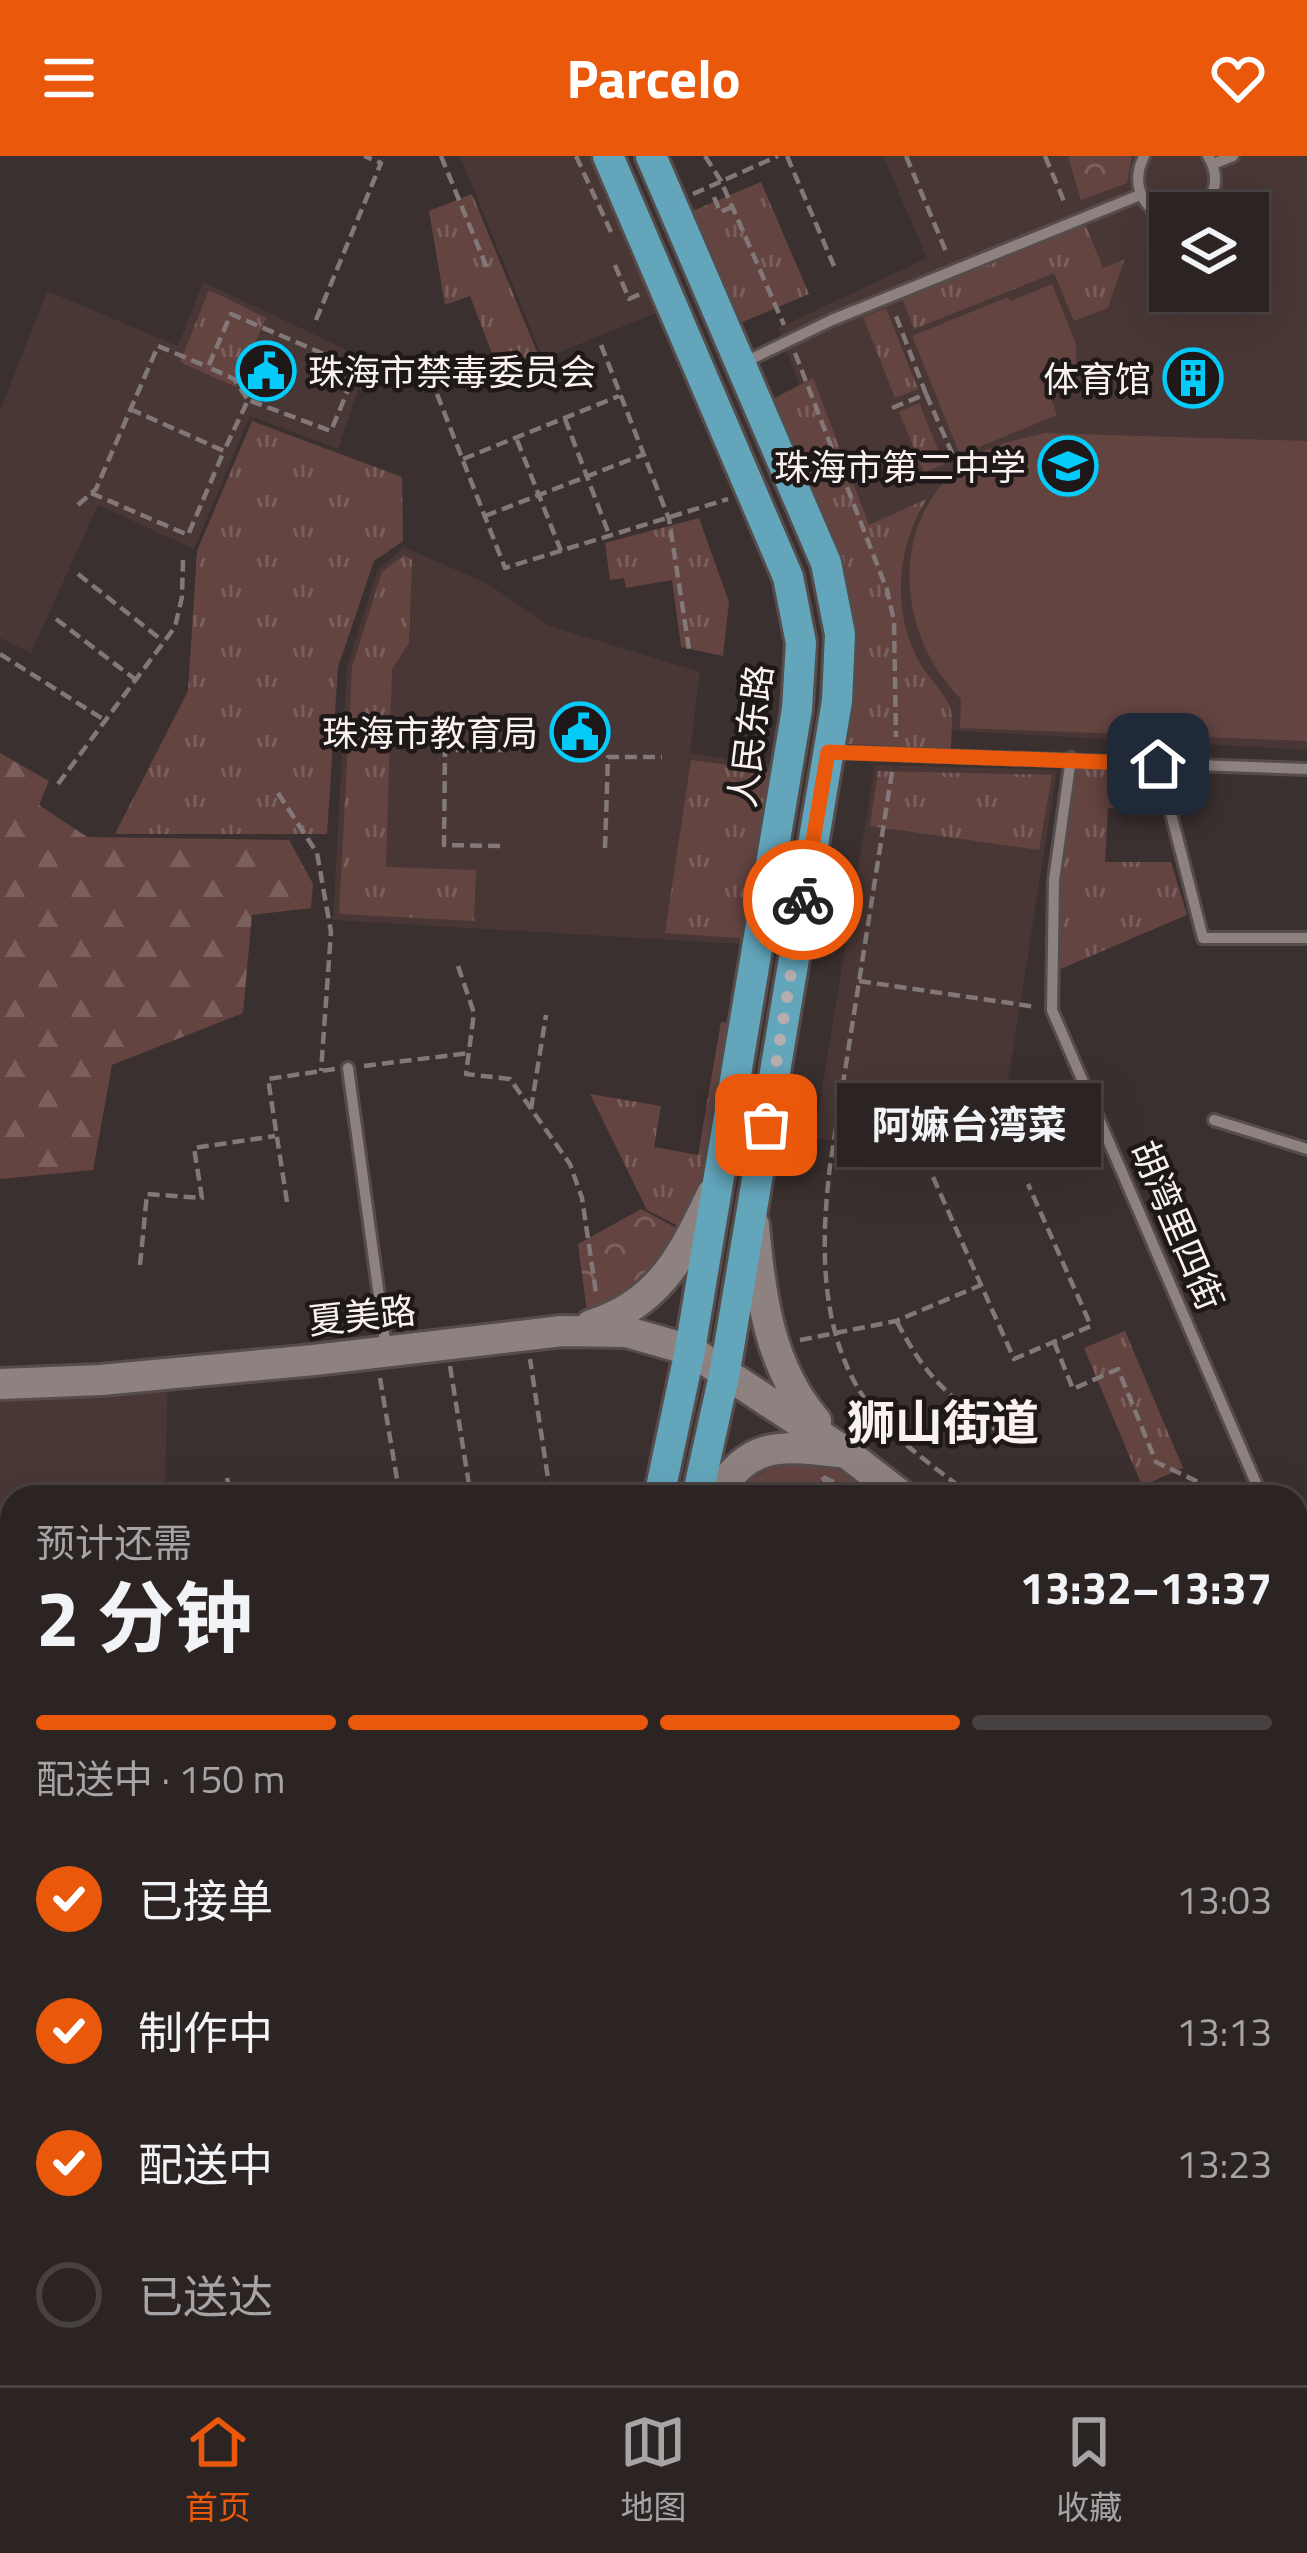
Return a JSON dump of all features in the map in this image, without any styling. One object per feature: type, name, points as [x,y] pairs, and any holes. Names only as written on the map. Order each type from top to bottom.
[{"type":"main road","name":"人民东路","points":[[608,156],[788,577],[800,643],[797,709],[690,1350],[662,1485]]},
{"type":"main road","points":[[651,156],[826,563],[840,634],[837,701],[724,1371],[700,1485]]},
{"type":"street","points":[[562,1331],[618,1316],[646,1298],[691,1237],[718,1183]]},
{"type":"street","points":[[752,1208],[761,1288],[774,1346],[792,1389],[845,1452],[888,1485]]},
{"type":"street","name":"夏美路","points":[[0,1384],[101,1379],[562,1331],[627,1332],[690,1350],[845,1452]]},
{"type":"street","points":[[725,1485],[738,1466],[763,1451],[790,1447],[845,1452]]},
{"type":"lane","points":[[1144,156],[1138,171],[1140,195],[1149,205]]},
{"type":"lane","points":[[1213,192],[1210,160],[1233,156]]},
{"type":"lane","points":[[740,364],[1140,195]]},
{"type":"lane","points":[[828,752],[1307,769]]},
{"type":"lane","name":"胡湾里四街","points":[[1071,758],[1054,880],[1052,1010],[1257,1485]]},
{"type":"lane","points":[[1158,764],[1203,938],[1307,938]]},
{"type":"lane","points":[[348,1068],[381,1352]]},
{"type":"lane","points":[[1214,1120],[1307,1149]]},
{"type":"path","points":[[316,320],[382,160],[364,156]]},
{"type":"path","points":[[441,156],[487,268]]},
{"type":"path","points":[[576,156],[607,230],[621,239]]},
{"type":"path","points":[[705,156],[721,181],[790,340],[887,590],[894,621],[895,754],[823,1228],[825,1278],[851,1377],[906,1444],[958,1485]]},
{"type":"path","points":[[671,203],[783,156],[834,266]]},
{"type":"path","points":[[906,156],[954,271]]},
{"type":"path","points":[[1046,156],[1073,223]]},
{"type":"path","points":[[714,197],[720,212],[732,207]]},
{"type":"path","points":[[615,265],[629,299],[644,293],[639,281]]},
{"type":"path","points":[[889,298],[959,469]]},
{"type":"path","points":[[78,505],[91,493],[158,346],[234,379],[248,400],[332,431],[350,386],[340,361],[231,314],[208,367]]},
{"type":"path","points":[[601,345],[669,519],[689,649]]},
{"type":"path","points":[[437,394],[505,568],[751,490]]},
{"type":"path","points":[[892,408],[926,394]]},
{"type":"path","points":[[463,460],[620,396]]},
{"type":"path","points":[[91,493],[188,536],[248,400]]},
{"type":"path","points":[[130,410],[224,451]]},
{"type":"path","points":[[565,418],[610,537]]},
{"type":"path","points":[[516,438],[561,551]]},
{"type":"path","points":[[485,516],[643,454]]},
{"type":"path","points":[[58,784],[175,627],[183,560]]},
{"type":"path","points":[[78,574],[164,641]]},
{"type":"path","points":[[56,619],[136,680]]},
{"type":"path","points":[[0,654],[106,721]]},
{"type":"path","points":[[500,846],[444,845],[445,750],[502,750]]},
{"type":"path","points":[[605,848],[608,757],[662,757]]},
{"type":"path","points":[[278,793],[317,853],[331,932],[321,1071]]},
{"type":"path","points":[[458,966],[474,1013],[466,1074],[510,1079],[570,1164],[582,1198],[597,1299]]},
{"type":"path","points":[[859,980],[1052,1010]]},
{"type":"path","points":[[531,1109],[546,1015]]},
{"type":"path","points":[[140,1265],[147,1195],[202,1198],[194,1148],[276,1135]]},
{"type":"path","points":[[933,1177],[1014,1359],[1091,1326],[1028,1184]]},
{"type":"path","points":[[774,1346],[896,1321],[980,1285]]},
{"type":"path","points":[[896,1321],[920,1364],[942,1390],[1012,1441]]},
{"type":"path","points":[[527,1335],[549,1485]]},
{"type":"path","points":[[1054,1342],[1073,1389],[1118,1370],[1156,1462],[1205,1485]]},
{"type":"path","points":[[447,1344],[468,1485]]},
{"type":"path","points":[[381,1352],[398,1485]]},
{"type":"path","points":[[810,1473],[840,1485]]},
{"type":"path","points":[[822,1477],[828,1485]]},
{"type":"path","points":[[227,1478],[228,1485]]},
{"type":"shaded area","points":[[460,156],[608,156],[671,307],[543,359]]},
{"type":"shaded area","name":"珠海市第二中学","points":[[883,156],[1307,156],[1307,750],[883,727],[881,604],[778,328],[927,258]]},
{"type":"shaded area","points":[[203,282],[351,352],[362,379],[338,449],[250,416],[194,549],[98,505],[31,653],[0,638],[0,411],[47,291],[178,346]]},
{"type":"shaded area","points":[[404,547],[488,584],[550,626],[700,672],[690,753],[785,767],[756,945],[333,920],[347,666],[378,570]]},
{"type":"shaded area","points":[[875,765],[1057,770],[995,1164],[814,1138]]},
{"type":"shaded area","points":[[168,1375],[165,1485],[0,1485],[0,1388]]},
{"type":"green space","points":[[1068,156],[1132,156],[1127,183],[1081,200]]},
{"type":"green space","points":[[761,182],[809,294],[738,324],[690,212]]},
{"type":"green space","points":[[472,194],[542,364],[502,380],[470,296],[445,305],[429,211]]},
{"type":"green space","points":[[1085,224],[1103,268],[1124,260],[1108,308],[1074,321],[1054,273],[914,329],[902,298]]},
{"type":"green space","points":[[1052,284],[1076,344],[1076,385],[1050,396],[1057,415],[960,455],[912,336]]},
{"type":"green space","points":[[209,290],[266,318],[236,387],[180,362]]},
{"type":"green space","points":[[886,308],[918,389],[895,398],[863,317]]},
{"type":"green space","points":[[813,378],[869,525],[927,499],[909,537],[901,601],[911,643],[949,705],[951,749],[844,744],[849,637],[767,402]]},
{"type":"green space","points":[[919,403],[944,464],[924,473],[899,412]]},
{"type":"green space","points":[[252,421],[402,477],[403,541],[374,561],[338,667],[327,834],[115,834],[188,691],[197,551]]},
{"type":"green space","points":[[1045,433],[1307,441],[1307,741],[960,728],[961,699],[938,672],[912,607],[909,573],[914,539],[926,508],[946,479],[975,456]]},
{"type":"green space","points":[[699,518],[729,602],[723,656],[681,647],[672,580],[626,588],[624,578],[610,580],[605,543]]},
{"type":"green space","points":[[404,555],[412,560],[409,643],[392,669],[386,867],[476,870],[474,921],[339,914],[352,667],[382,572]]},
{"type":"green space","points":[[0,753],[49,781],[39,805],[87,837],[289,840],[313,884],[311,908],[252,915],[243,1013],[112,1065],[93,1170],[0,1179]]},
{"type":"green space","points":[[691,760],[779,772],[753,939],[665,933]]},
{"type":"green space","points":[[1074,762],[1153,768],[1164,809],[1108,808],[1105,862],[1171,862],[1187,915],[1058,970],[1060,882]]},
{"type":"green space","points":[[878,771],[1052,775],[1039,850],[870,826]]},
{"type":"green space","points":[[721,1022],[740,1024],[713,1177],[686,1230],[647,1210],[590,1094],[661,1106],[654,1147],[698,1155]]},
{"type":"green space","points":[[641,1209],[688,1234],[646,1287],[588,1319],[578,1244]]},
{"type":"green space","points":[[1125,1331],[1183,1468],[1142,1485],[1084,1348]]},
{"type":"green space","points":[[791,1457],[841,1466],[865,1485],[740,1485]]},
{"type":"way so far","points":[[766,1125],[803,900]]},
{"type":"place","name":"珠海市禁毒委员会","points":[[266,371]]},
{"type":"place","name":"体育馆","points":[[1193,378]]},
{"type":"place","name":"珠海市第二中学","points":[[1068,466]]},
{"type":"place","name":"珠海市教育局","points":[[580,732]]},
{"type":"place","name":"阿嫲台湾菜","points":[[766,1125]]},
{"type":"district","name":"狮山街道","points":[[943,1422]]},
{"type":"route","points":[[803,900],[828,752],[1158,764]]}]
